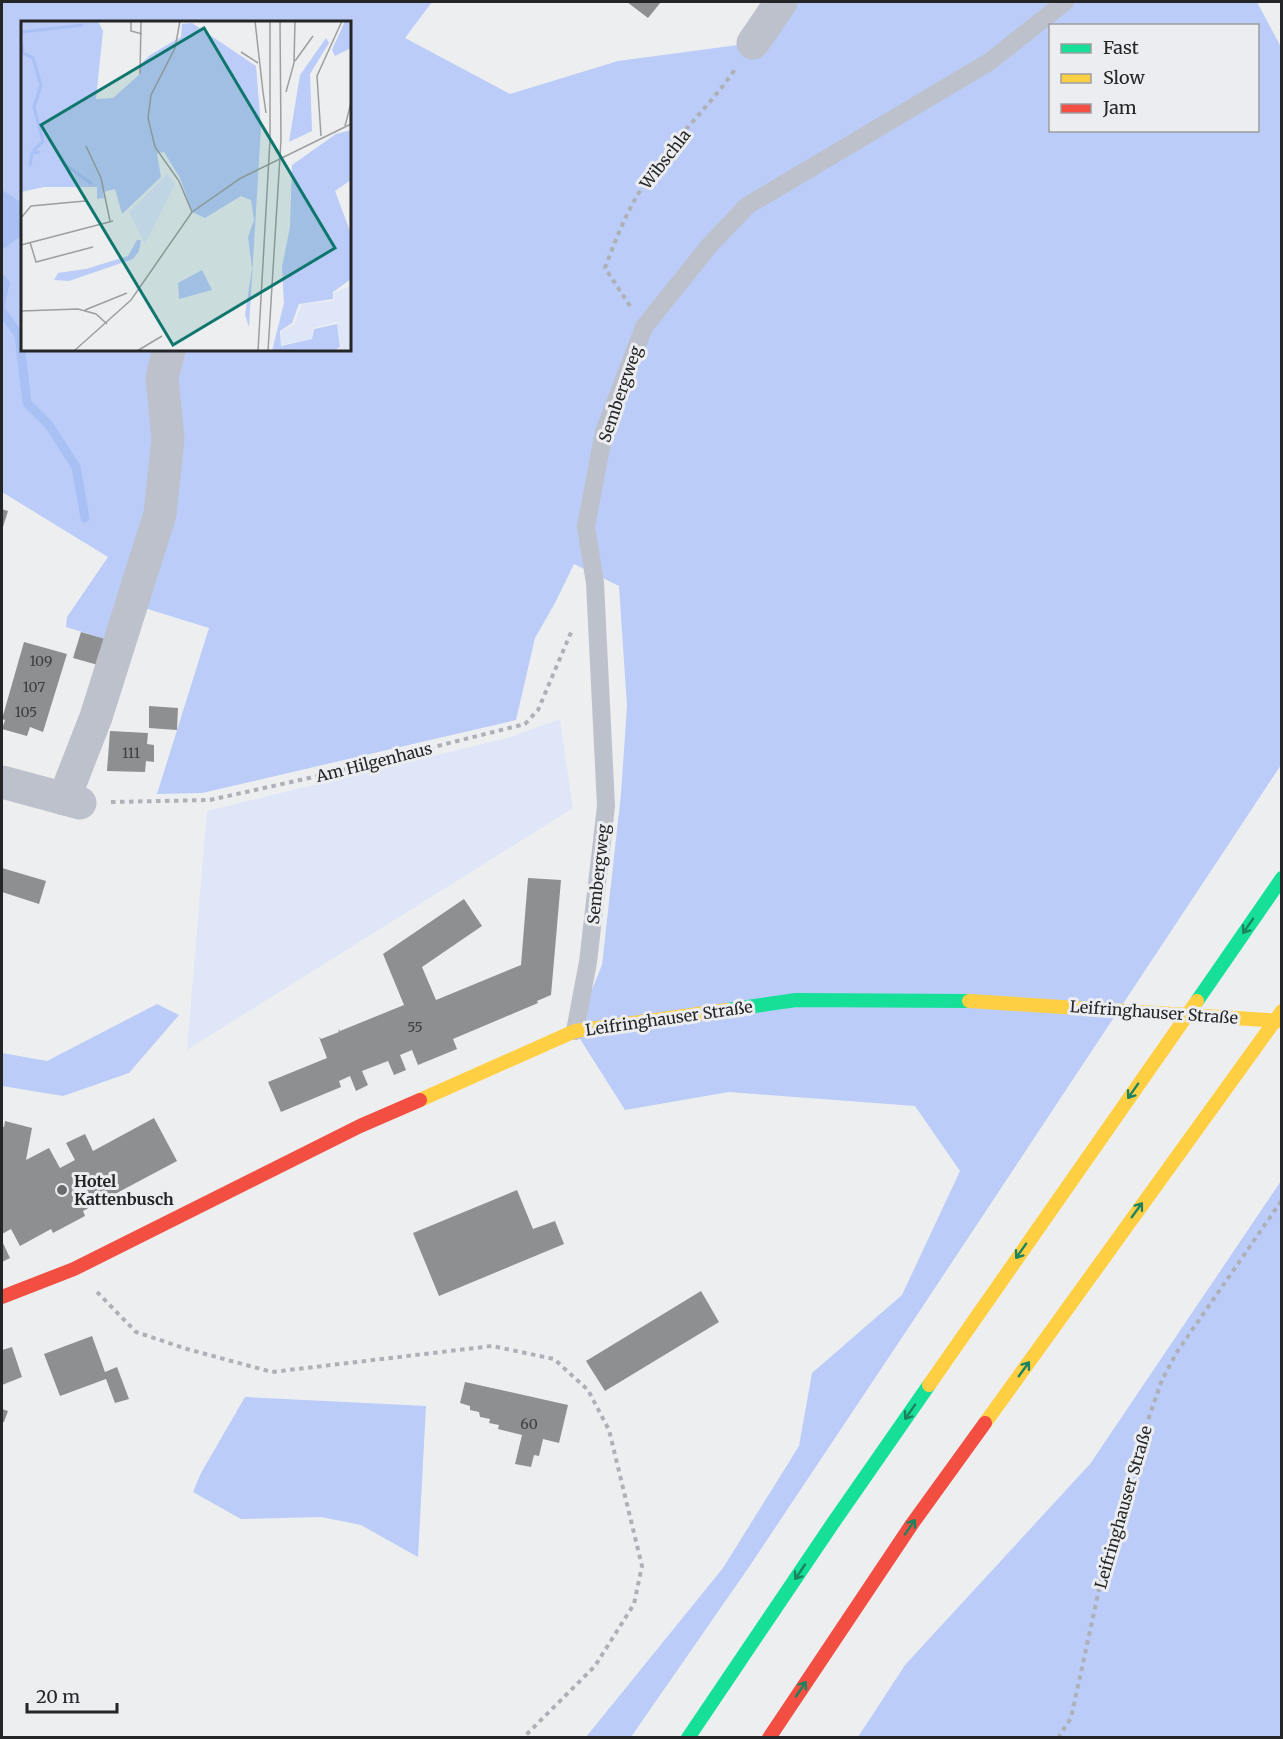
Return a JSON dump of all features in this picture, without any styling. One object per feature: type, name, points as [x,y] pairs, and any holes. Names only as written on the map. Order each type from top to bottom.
[{"type":"main road","points":[[688,1737],[838,1516],[1280,879]]},
{"type":"main road","name":"Leifringhauser Straße","points":[[2,1297],[74,1269],[360,1126],[575,1031],[796,1000],[977,1000],[1281,1021]]},
{"type":"main road","points":[[769,1737],[912,1524],[1281,1011]]},
{"type":"street","points":[[753,43],[781,2]]},
{"type":"street","points":[[2,782],[72,801],[160,514],[168,439],[162,378],[170,351]]},
{"type":"lane","name":"Sembergweg","points":[[575,1031],[588,962],[606,806],[595,583],[586,526],[604,432],[644,327],[709,246],[747,206],[989,63],[1065,2]]},
{"type":"path","name":"Wibschla","points":[[644,327],[605,268],[623,220],[657,165],[719,93],[753,43]]},
{"type":"path","name":"Am Hilgenhaus","points":[[72,801],[210,800],[318,776],[525,724],[538,710],[559,657],[575,625]]},
{"type":"path","name":"Leifringhauser Straße","points":[[1058,1737],[1071,1718],[1100,1585],[1133,1463],[1162,1380],[1177,1352],[1281,1200]]},
{"type":"path","points":[[74,1269],[136,1332],[187,1349],[272,1372],[492,1346],[554,1359],[588,1390],[609,1430],[642,1566],[634,1604],[595,1666],[523,1737]]},
{"type":"shaded area","points":[[2,2],[432,2],[405,38],[510,94],[618,61],[753,43],[786,2],[1257,2],[1281,47],[1281,765],[749,1567],[631,1737],[586,1737],[723,1568],[799,1446],[812,1373],[902,1295],[960,1171],[915,1106],[729,1092],[625,1110],[575,1031],[602,965],[621,794],[627,706],[619,586],[574,564],[535,638],[516,720],[202,793],[157,794],[209,628],[138,606],[105,639],[66,627],[67,617],[108,557],[2,492]]},
{"type":"shaded area","points":[[2,190],[21,202],[21,236],[2,250]]},
{"type":"shaded area","points":[[4,275],[10,282],[3,313],[2,276]]},
{"type":"shaded area","points":[[560,719],[573,808],[187,1050],[207,811],[511,737]]},
{"type":"shaded area","points":[[157,1004],[179,1015],[129,1073],[63,1096],[2,1086],[2,1053],[47,1061]]},
{"type":"shaded area","points":[[1281,1181],[1281,1737],[858,1737],[905,1665],[1090,1464]]},
{"type":"shaded area","points":[[245,1397],[426,1406],[418,1557],[361,1525],[321,1517],[241,1519],[193,1492],[201,1473]]},
{"type":"building","points":[[627,2],[661,2],[648,18]]},
{"type":"building","points":[[2,509],[8,511],[2,530]]},
{"type":"building","points":[[81,632],[105,639],[98,665],[73,658]]},
{"type":"building","points":[[24,642],[67,654],[43,732],[30,727],[27,736],[2,729],[5,720],[2,719]]},
{"type":"building","points":[[149,706],[178,708],[177,730],[149,728]]},
{"type":"building","points":[[110,731],[148,733],[147,744],[154,745],[154,762],[146,761],[145,772],[107,771]]},
{"type":"building","points":[[2,868],[46,881],[39,904],[2,892]]},
{"type":"building","points":[[528,878],[561,880],[551,995],[537,1001],[538,1003],[453,1039],[457,1049],[418,1065],[412,1050],[400,1055],[406,1070],[394,1075],[388,1061],[362,1071],[368,1085],[356,1091],[350,1076],[339,1081],[341,1087],[281,1112],[268,1082],[327,1058],[319,1037],[321,1039],[339,1032],[338,1029],[340,1031],[404,1005],[383,954],[464,899],[482,926],[422,967],[436,1000],[521,965]]},
{"type":"building","name":"Hotel Kattenbusch","points":[[154,1118],[177,1161],[83,1211],[85,1216],[53,1233],[51,1229],[20,1246],[11,1229],[2,1234],[2,1126],[4,1127],[5,1121],[32,1128],[26,1160],[49,1148],[60,1168],[75,1160],[66,1143],[85,1134],[93,1151]]},
{"type":"building","points":[[517,1190],[533,1229],[555,1221],[564,1244],[439,1296],[413,1233]]},
{"type":"building","points":[[2,1241],[10,1258],[2,1262]]},
{"type":"building","points":[[701,1291],[719,1322],[605,1391],[586,1361]]},
{"type":"building","points":[[92,1336],[105,1372],[117,1367],[129,1399],[115,1403],[106,1379],[60,1396],[44,1354]]},
{"type":"building","points":[[12,1347],[22,1377],[2,1385],[2,1350]]},
{"type":"building","points":[[465,1382],[568,1405],[559,1443],[543,1439],[539,1456],[534,1455],[531,1467],[515,1464],[522,1435],[498,1429],[499,1425],[489,1423],[490,1419],[480,1417],[479,1412],[470,1410],[470,1406],[460,1403]]},
{"type":"building","points":[[2,1409],[8,1411],[4,1422],[2,1422]]},
{"type":"waterway","points":[[3,313],[19,335],[27,403],[49,425],[76,467],[85,518]]},
{"type":"traffic: fast","points":[[1197,1001],[1282,878]]},
{"type":"traffic: fast","points":[[727,1010],[796,1000],[969,1001]]},
{"type":"traffic: fast","points":[[688,1738],[929,1385]]},
{"type":"traffic: slow","points":[[969,1001],[1282,1021]]},
{"type":"traffic: slow","points":[[929,1385],[1197,1001]]},
{"type":"traffic: slow","points":[[420,1100],[575,1031],[727,1010]]},
{"type":"traffic: slow","points":[[985,1423],[1282,1011]]},
{"type":"traffic: jam","points":[[2,1297],[74,1269],[360,1126],[420,1100]]},
{"type":"traffic: jam","points":[[769,1738],[912,1524],[985,1423]]},
{"type":"place","name":"Hotel Kattenbusch","points":[[62,1190]]}]
